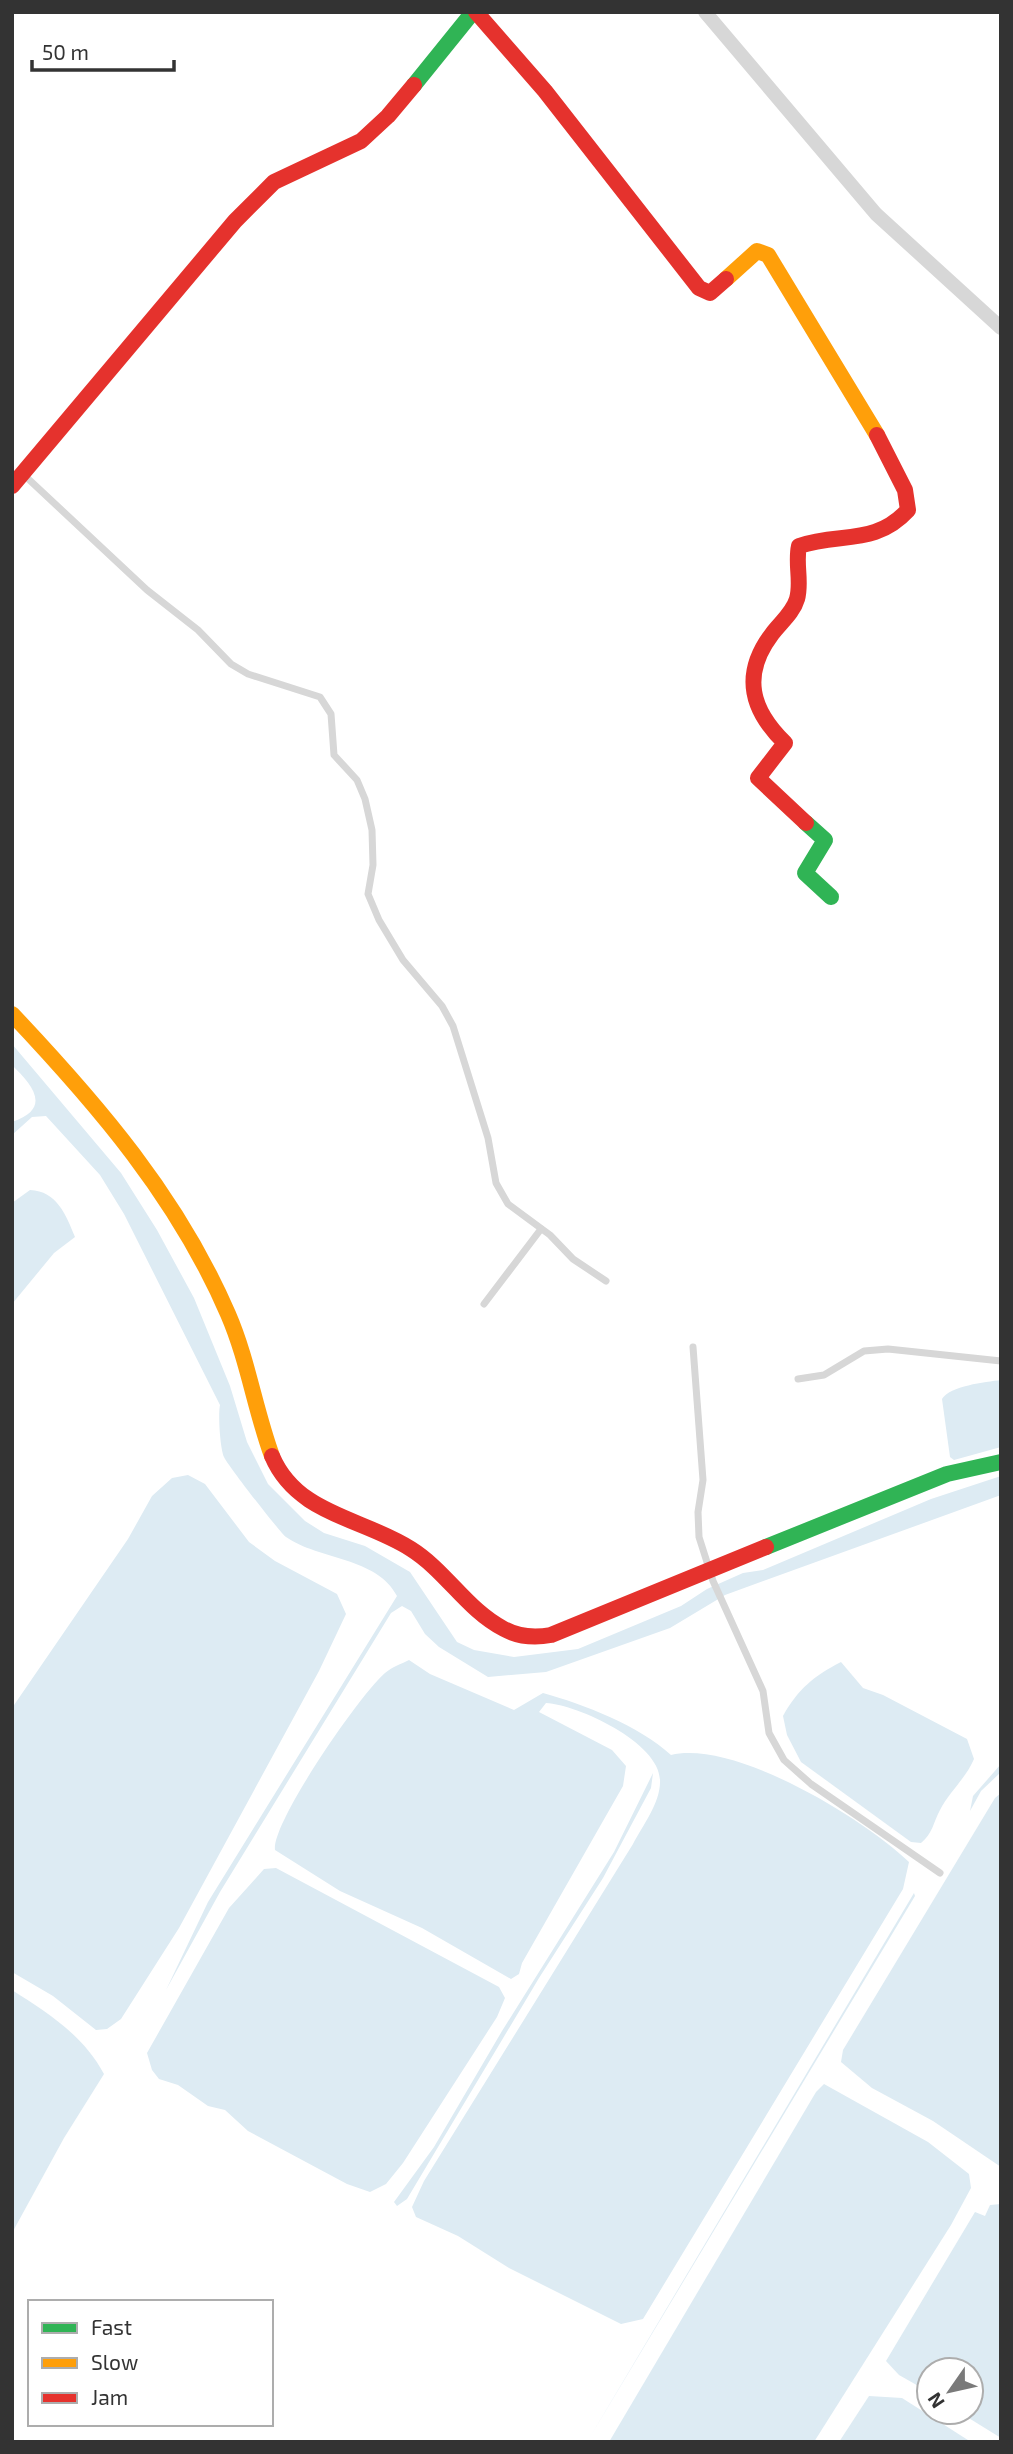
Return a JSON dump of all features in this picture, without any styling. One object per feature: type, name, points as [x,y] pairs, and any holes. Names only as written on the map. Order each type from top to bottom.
[{"type":"street","points":[[18,480],[235,221],[274,182],[361,141],[388,116],[474,12],[545,91],[699,288],[710,293],[757,251],[768,255],[881,442],[905,490],[908,510],[886,533],[813,540],[799,546],[796,555],[800,581],[796,603],[762,646],[753,677],[760,716],[785,743],[758,778],[825,840],[805,873],[831,897]]},
{"type":"street","points":[[705,12],[876,214],[1001,328]]},
{"type":"street","points":[[12,1014],[103,1111],[168,1199],[201,1256],[228,1314],[254,1388],[273,1458],[283,1477],[317,1509],[363,1524],[411,1549],[433,1565],[480,1611],[503,1629],[519,1636],[533,1638],[551,1635],[711,1575],[917,1485],[947,1474],[1001,1462]]},
{"type":"lane","points":[[18,480],[198,630],[231,664],[248,674],[320,697],[331,715],[334,755],[357,780],[365,799],[372,830],[373,865],[368,894],[403,960],[442,1006],[453,1026],[488,1139],[496,1183],[508,1204],[541,1229],[573,1259],[606,1281]]},
{"type":"lane","points":[[484,1304],[541,1229]]},
{"type":"lane","points":[[693,1347],[703,1480],[698,1511],[699,1537],[711,1575],[763,1691],[769,1733],[784,1760],[811,1784],[940,1873]]},
{"type":"lane","points":[[798,1379],[824,1374],[864,1351],[888,1349],[1001,1361]]},
{"type":"shaded area","points":[[12,1044],[121,1173],[157,1230],[194,1298],[230,1386],[247,1442],[268,1484],[305,1521],[324,1533],[365,1546],[410,1572],[457,1642],[474,1650],[514,1657],[578,1649],[681,1606],[707,1589],[743,1573],[763,1570],[931,1499],[1001,1476],[1001,1495],[725,1595],[670,1628],[546,1672],[488,1677],[439,1647],[425,1634],[411,1611],[402,1606],[391,1613],[220,1892],[166,1990],[208,1902],[397,1596],[388,1583],[362,1566],[299,1545],[286,1537],[227,1462],[220,1439],[220,1405],[124,1214],[100,1175],[46,1116],[32,1117],[12,1135],[12,1122],[32,1110],[35,1096],[32,1088],[12,1065]]},
{"type":"shaded area","points":[[30,1190],[39,1191],[54,1200],[64,1213],[75,1237],[54,1253],[12,1304],[12,1203]]},
{"type":"shaded area","points":[[1001,1380],[1001,1447],[954,1460],[950,1457],[942,1399],[960,1388]]},
{"type":"shaded area","points":[[188,1475],[205,1484],[249,1542],[275,1561],[337,1594],[346,1614],[319,1671],[179,1928],[121,2019],[107,2029],[96,2030],[53,1996],[12,1972],[12,1708],[128,1539],[152,1496],[172,1478]]},
{"type":"shaded area","points":[[409,1660],[430,1674],[514,1710],[543,1693],[610,1717],[644,1735],[671,1755],[698,1753],[729,1759],[762,1771],[797,1786],[830,1805],[888,1844],[909,1862],[903,1889],[643,2319],[621,2324],[509,2268],[458,2236],[416,2217],[412,2207],[424,2181],[655,1805],[660,1788],[656,1766],[632,1739],[596,1718],[560,1705],[546,1703],[539,1712],[612,1750],[626,1766],[623,1786],[522,1963],[519,1974],[511,1979],[422,1928],[340,1891],[275,1850],[287,1814],[302,1787],[357,1705],[385,1673]]},
{"type":"shaded area","points":[[841,1662],[863,1688],[883,1695],[967,1739],[974,1759],[921,1843],[911,1842],[801,1762],[787,1735],[783,1716],[795,1698],[815,1678]]},
{"type":"shaded area","points":[[1001,1764],[1001,1772],[981,1791],[970,1811],[973,1796]]},
{"type":"shaded area","points":[[653,1773],[651,1788],[603,1878],[539,1978],[407,2199],[397,2206],[394,2202],[434,2147],[502,2031],[614,1852]]},
{"type":"shaded area","points":[[1001,1793],[1001,2167],[933,2121],[872,2088],[841,2062],[843,2050],[995,1798]]},
{"type":"shaded area","points":[[276,1868],[499,1987],[505,1998],[497,2017],[403,2163],[386,2184],[370,2192],[347,2184],[248,2131],[225,2110],[208,2106],[178,2085],[159,2079],[152,2070],[147,2053],[229,1908],[264,1869]]},
{"type":"shaded area","points":[[914,1893],[915,1896],[587,2442]]},
{"type":"shaded area","points":[[12,1990],[75,2036],[104,2074],[64,2138],[12,2233]]},
{"type":"shaded area","points":[[824,2084],[928,2142],[969,2174],[971,2188],[951,2225],[814,2442],[609,2442],[816,2092]]},
{"type":"shaded area","points":[[1001,2204],[1001,2438],[982,2426],[985,2426],[985,2356],[915,2356],[915,2384],[899,2375],[886,2361],[975,2212],[985,2216],[990,2205]]},
{"type":"shaded area","points":[[869,2396],[902,2398],[915,2406],[915,2426],[946,2426],[971,2442],[839,2442]]},
{"type":"traffic: fast","points":[[414,85],[473,12]]},
{"type":"traffic: fast","points":[[806,823],[825,840],[805,873],[831,897]]},
{"type":"traffic: fast","points":[[766,1547],[947,1474],[1001,1462]]},
{"type":"traffic: slow","points":[[726,279],[757,251],[768,255],[877,435]]},
{"type":"traffic: slow","points":[[12,1014],[105,1118],[134,1155],[185,1231],[208,1272],[235,1331],[272,1456]]},
{"type":"traffic: jam","points":[[476,12],[545,91],[699,288],[710,293],[726,279]]},
{"type":"traffic: jam","points":[[12,486],[235,221],[274,182],[361,141],[388,116],[414,85]]},
{"type":"traffic: jam","points":[[806,823],[758,778],[785,743],[773,731],[758,705],[754,692],[756,664],[762,649],[797,599],[799,546],[870,534],[896,521],[908,510],[905,490],[877,435]]},
{"type":"traffic: jam","points":[[272,1456],[283,1476],[314,1503],[411,1549],[435,1568],[479,1612],[510,1632],[521,1635],[551,1635],[766,1547]]}]
